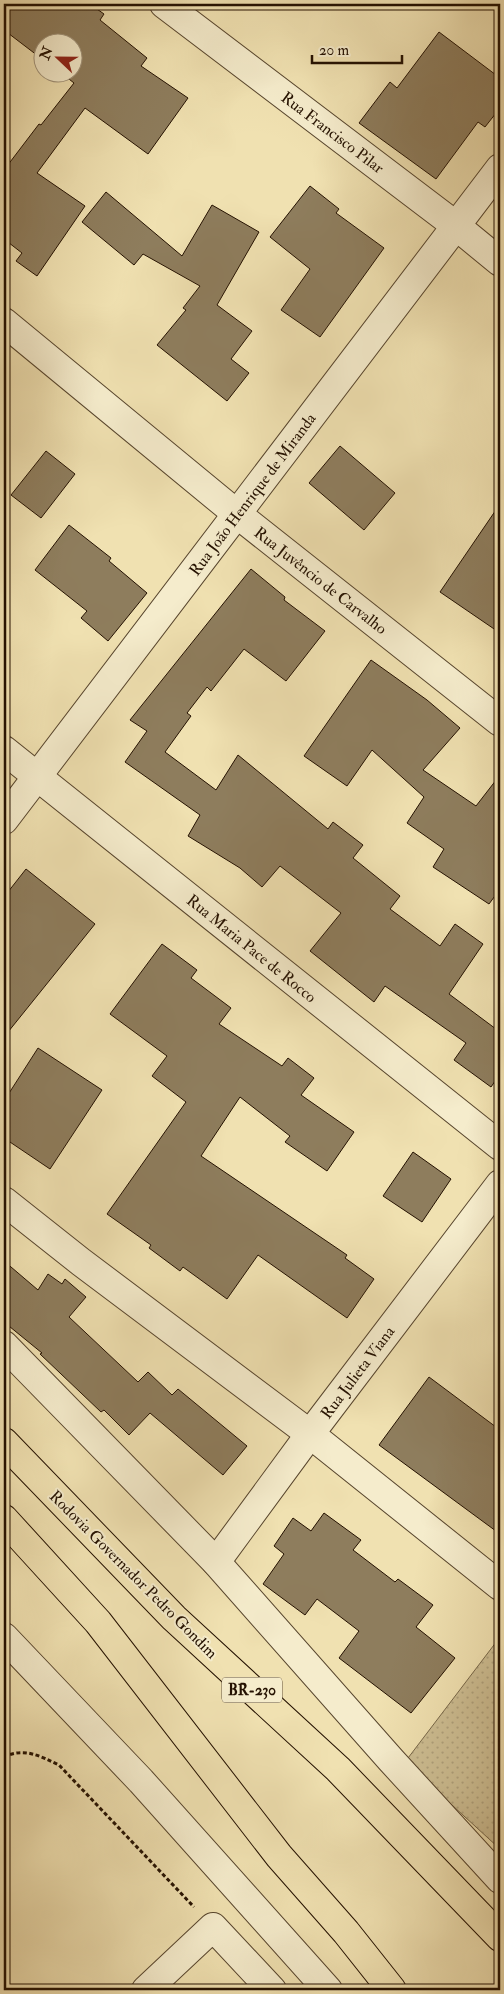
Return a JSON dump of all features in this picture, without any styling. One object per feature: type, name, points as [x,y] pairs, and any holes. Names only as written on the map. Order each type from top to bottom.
[{"type":"highway","name":"Rodovia Governador Pedro Gondim","points":[[4,1442],[174,1618],[338,1769],[500,1937]]},
{"type":"highway","points":[[4,1519],[98,1622],[279,1856],[346,1932],[392,1990]]},
{"type":"street","name":"Rua Francisco Pilar","points":[[164,4],[455,225],[500,262]]},
{"type":"street","name":"Rua João Henrique de Miranda","points":[[4,820],[500,168]]},
{"type":"street","name":"Rua Juvêncio de Carvalho","points":[[4,322],[238,514],[500,722]]},
{"type":"street","name":"Rua Maria Pace de Rocco","points":[[4,750],[500,1146]]},
{"type":"street","name":"Rua Julieta Viana","points":[[216,1562],[310,1434],[500,1184]]},
{"type":"street","points":[[4,1201],[81,1262],[310,1434],[500,1586]]},
{"type":"street","points":[[4,1345],[216,1562],[391,1760],[500,1879]]},
{"type":"street","points":[[4,1637],[141,1781],[328,1990]]},
{"type":"street","points":[[146,1990],[213,1927],[272,1990]]},
{"type":"path","points":[[4,1757],[15,1752],[38,1755],[59,1765],[213,1927]]},
{"type":"shaded area","points":[[500,1637],[500,1849],[405,1762]]},
{"type":"building","points":[[4,4],[90,4],[104,14],[100,20],[147,58],[141,66],[188,98],[148,154],[85,108],[37,173],[85,206],[37,276],[16,261],[22,253],[4,239],[4,170],[39,124],[41,125],[74,83],[73,82],[82,82],[82,32],[32,32],[32,51],[4,30]]},
{"type":"building","points":[[439,32],[500,78],[500,108],[485,127],[478,122],[436,179],[359,123],[390,82],[397,88]]},
{"type":"building","points":[[310,186],[339,209],[336,213],[384,248],[320,337],[281,310],[310,269],[270,237]]},
{"type":"building","points":[[106,192],[182,256],[212,205],[259,232],[217,305],[252,331],[231,359],[249,373],[227,401],[157,345],[186,310],[183,308],[200,286],[143,254],[134,265],[82,222]]},
{"type":"building","points":[[340,446],[395,493],[364,530],[309,483]]},
{"type":"building","points":[[46,451],[75,474],[41,518],[11,495]]},
{"type":"building","points":[[500,504],[500,633],[440,592]]},
{"type":"building","points":[[69,525],[111,558],[109,561],[147,593],[108,641],[81,618],[87,611],[35,570]]},
{"type":"building","points":[[251,569],[285,597],[284,600],[325,631],[286,681],[244,649],[211,691],[207,687],[187,713],[191,716],[165,752],[216,790],[238,755],[328,829],[333,822],[363,845],[353,858],[400,896],[390,909],[440,946],[455,924],[483,944],[449,994],[500,1032],[500,1074],[491,1087],[454,1060],[466,1043],[385,986],[374,1002],[310,951],[341,913],[280,866],[262,887],[240,868],[188,836],[200,815],[125,762],[147,731],[130,720]]},
{"type":"building","points":[[371,660],[427,700],[460,728],[423,770],[476,806],[500,775],[500,889],[489,904],[433,867],[444,849],[407,823],[424,797],[372,750],[347,786],[304,756]]},
{"type":"building","points":[[26,869],[95,924],[4,1037],[4,897]]},
{"type":"building","points":[[162,944],[197,970],[191,978],[231,1008],[219,1024],[282,1066],[288,1058],[314,1078],[301,1095],[354,1132],[327,1171],[285,1142],[290,1136],[240,1097],[201,1156],[347,1255],[345,1258],[374,1279],[347,1318],[258,1255],[227,1299],[183,1267],[180,1271],[149,1248],[151,1245],[107,1214],[186,1102],[152,1076],[167,1056],[110,1014]]},
{"type":"building","points":[[38,1048],[102,1090],[50,1169],[4,1138],[4,1101]]},
{"type":"building","points":[[413,1152],[451,1179],[422,1222],[383,1196]]},
{"type":"building","points":[[4,1261],[38,1290],[48,1274],[62,1284],[65,1279],[86,1297],[69,1317],[138,1382],[148,1372],[172,1395],[178,1389],[247,1446],[223,1475],[150,1413],[129,1435],[104,1410],[101,1412],[40,1354],[42,1353],[4,1322]]},
{"type":"building","points":[[429,1377],[500,1430],[500,1534],[379,1445]]},
{"type":"building","points":[[324,1513],[361,1540],[353,1550],[395,1582],[398,1579],[433,1605],[416,1627],[455,1658],[411,1713],[339,1658],[359,1631],[317,1599],[305,1615],[263,1584],[284,1554],[274,1546],[293,1518],[311,1531]]}]
